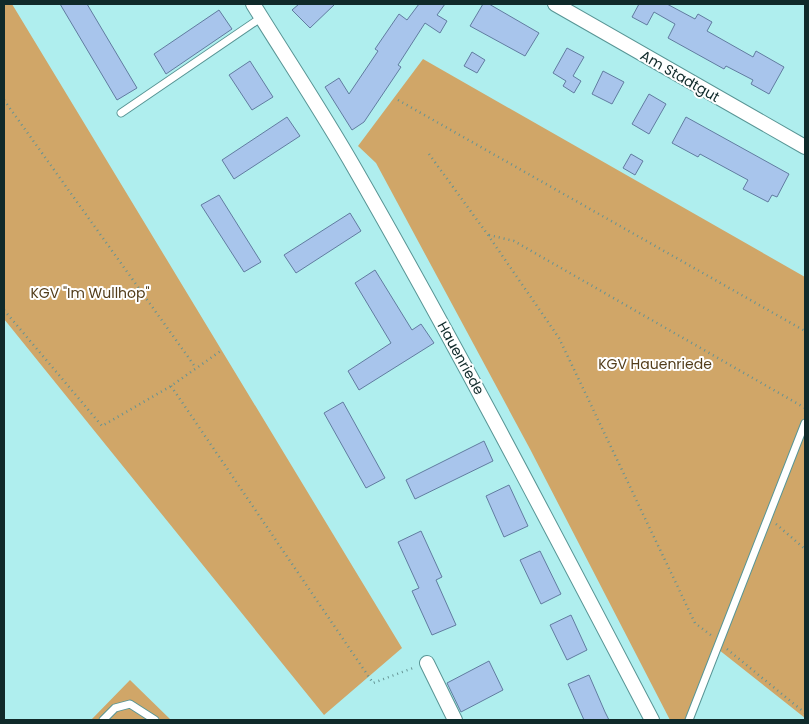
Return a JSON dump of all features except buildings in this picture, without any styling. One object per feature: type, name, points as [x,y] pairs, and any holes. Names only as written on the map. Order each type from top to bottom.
[{"type":"street","name":"Hauenriede","points":[[253,4],[354,167],[456,348],[652,720]]},
{"type":"street","name":"Am Stadtgut","points":[[555,4],[805,148]]},
{"type":"street","points":[[426,663],[455,720]]},
{"type":"lane","points":[[121,113],[262,17]]},
{"type":"lane","points":[[690,720],[805,423]]},
{"type":"lane","points":[[102,720],[116,708],[130,704],[155,720]]},
{"type":"path","points":[[4,100],[196,368]]},
{"type":"path","points":[[398,100],[805,331]]},
{"type":"path","points":[[429,154],[559,338],[695,623],[805,713]]},
{"type":"path","points":[[488,235],[514,241],[805,408]]},
{"type":"path","points":[[4,310],[102,426],[171,386],[222,350]]},
{"type":"path","points":[[171,386],[373,683],[426,663]]},
{"type":"path","points":[[768,517],[805,549]]},
{"type":"green space","name":"KGV \"Im Wullhop\"","points":[[4,4],[12,4],[402,648],[324,715],[4,319]]},
{"type":"green space","name":"KGV Hauenriede","points":[[423,59],[805,277],[805,718],[714,646],[685,720],[670,720],[530,449],[376,163],[358,146]]},
{"type":"green space","points":[[130,680],[171,720],[91,720]]}]
